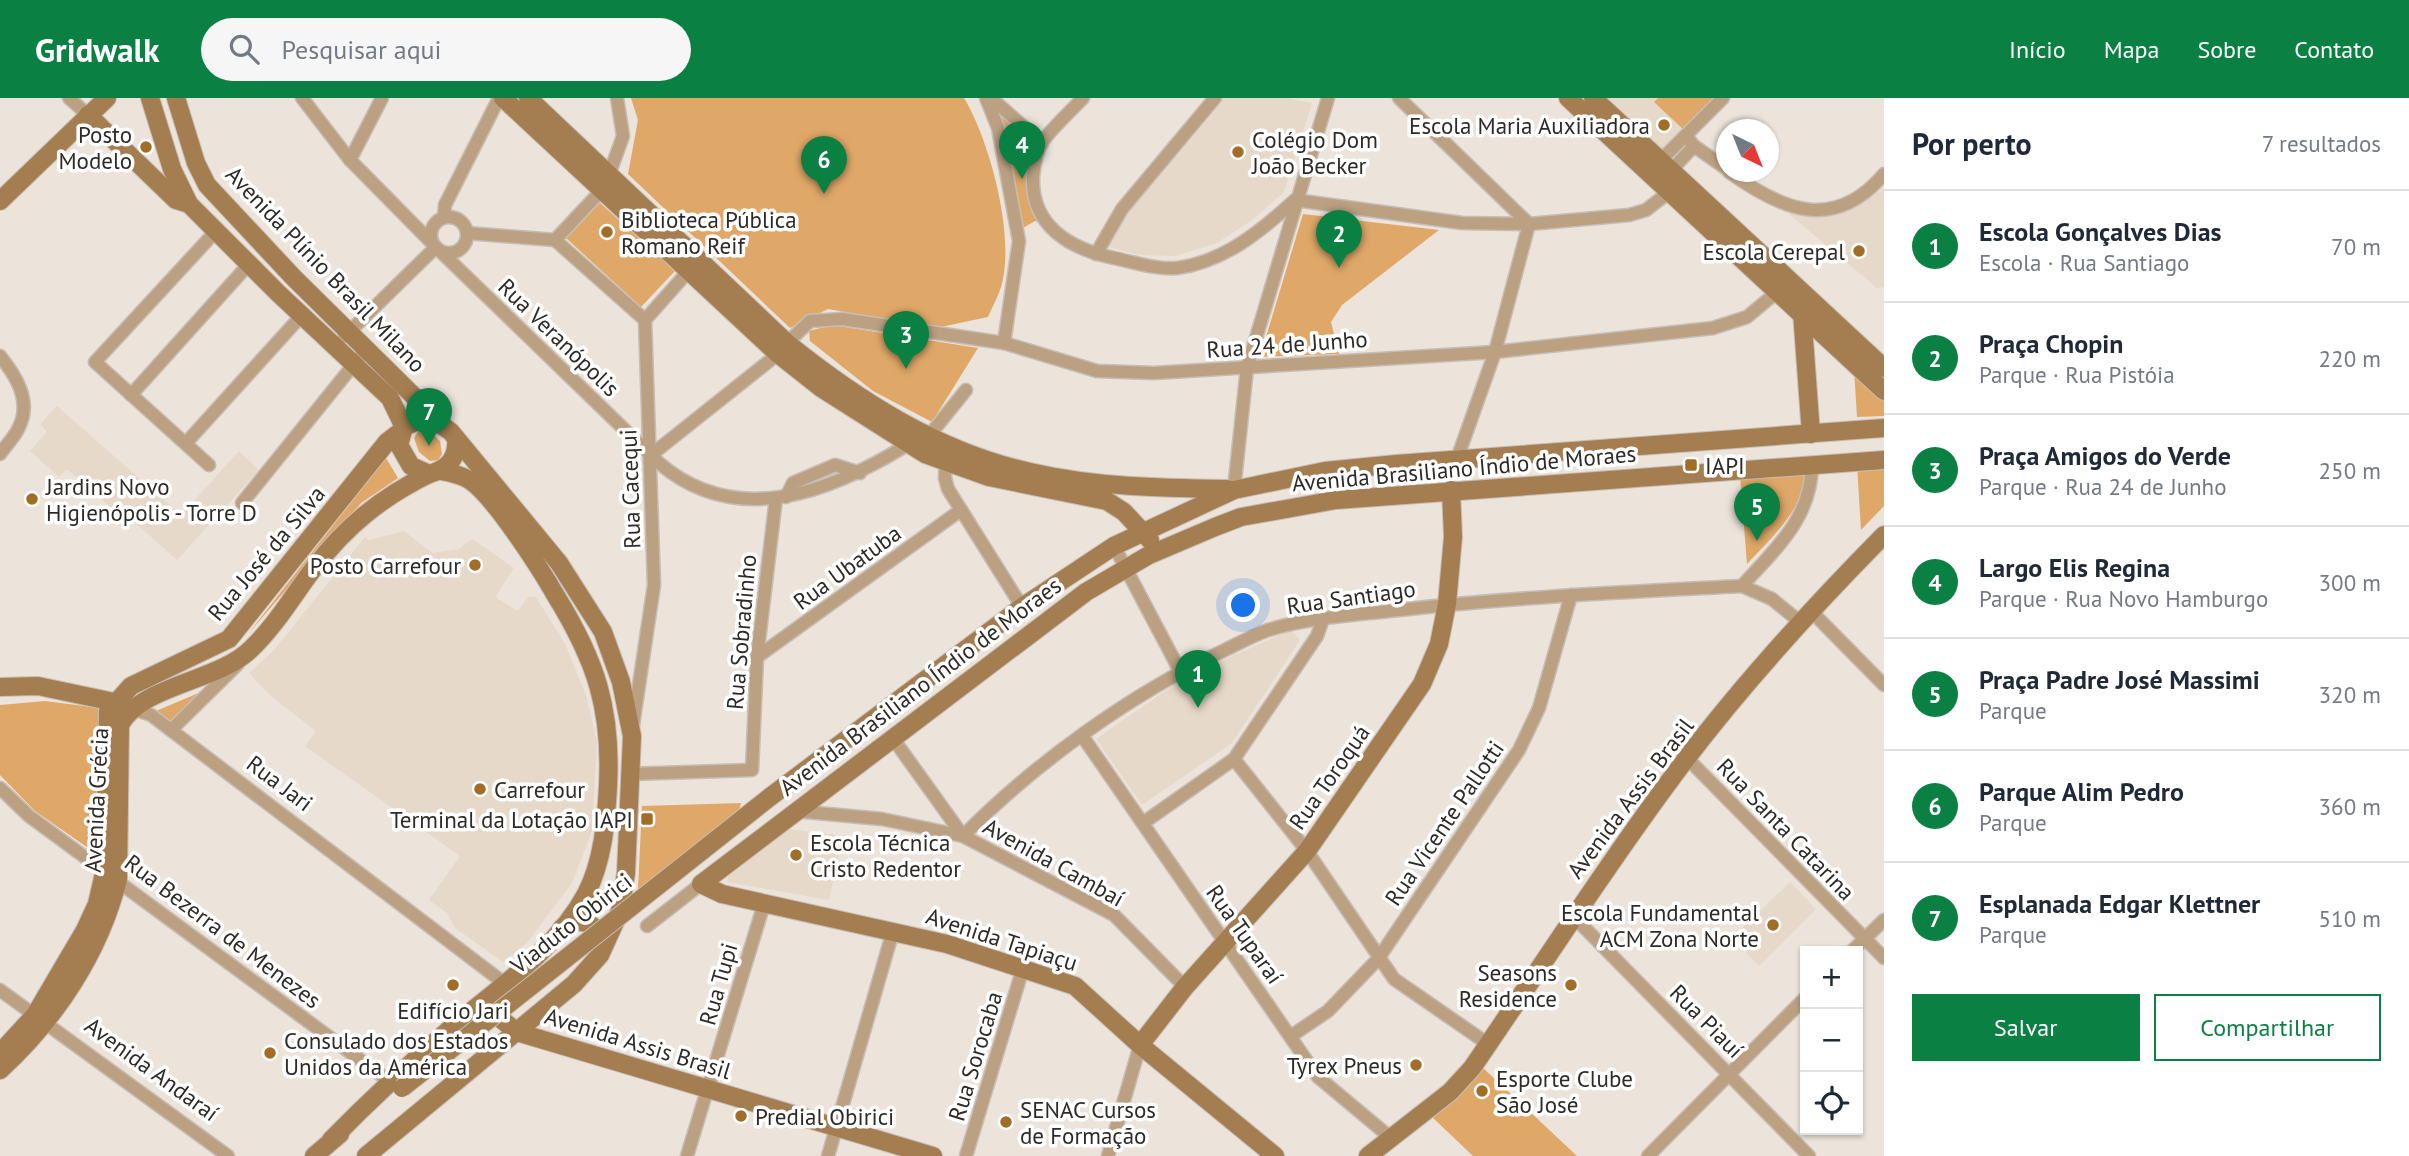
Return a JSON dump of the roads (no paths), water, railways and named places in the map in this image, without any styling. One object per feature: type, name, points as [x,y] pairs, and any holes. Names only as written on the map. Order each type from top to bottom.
[{"type":"main road","name":"Avenida Plínio Brasil Milano","points":[[150,98],[172,169],[189,204],[212,236],[298,320],[335,346],[390,398],[402,430]]},
{"type":"main road","name":"Avenida Plínio Brasil Milano","points":[[176,98],[196,163],[207,185],[294,278],[449,431],[559,563],[603,632],[621,682],[632,736],[626,873],[621,911],[600,955],[574,984],[517,1032]]},
{"type":"main road","points":[[501,98],[548,129],[783,349],[907,445],[1029,472],[1093,482],[1141,487],[1234,489]]},
{"type":"main road","points":[[528,98],[548,129]]},
{"type":"main road","points":[[1568,98],[1665,177],[1784,286],[1884,368]]},
{"type":"main road","points":[[1593,98],[1665,177]]},
{"type":"main road","points":[[1,198],[96,110],[176,200],[189,204],[207,185]]},
{"type":"main road","points":[[1784,286],[1802,312],[1884,391]]},
{"type":"main road","points":[[1802,312],[1811,434]]},
{"type":"main road","points":[[805,366],[928,437],[950,454],[989,477],[1107,501],[1124,512],[1159,550]]},
{"type":"main road","points":[[314,1156],[504,982],[537,956],[562,928],[586,894],[606,834],[610,744],[601,691],[583,639],[534,562],[472,482],[461,475],[435,472],[418,470],[405,459],[399,444],[402,430],[419,420],[449,431],[453,459],[435,472]]},
{"type":"main road","name":"Avenida Brasiliano Índio de Moraes","points":[[770,797],[1022,607],[1114,546],[1234,489],[1325,471],[1884,428]]},
{"type":"main road","name":"Rua José da Silva","points":[[114,702],[131,685],[229,639],[387,442],[402,430]]},
{"type":"main road","name":"Avenida Brasiliano Índio de Moraes","points":[[701,884],[1086,592],[1125,567],[1159,550],[1241,517],[1336,500],[1812,463],[1884,460]]},
{"type":"main road","name":"Rua José da Silva","points":[[133,709],[223,667],[252,649],[316,565],[356,521],[381,500],[435,472]]},
{"type":"main road","name":"Rua Toroquá","points":[[1140,1045],[1185,987],[1307,851],[1422,684],[1439,644],[1447,604],[1453,537],[1451,490]]},
{"type":"main road","name":"Avenida Assis Brasil","points":[[1368,1156],[1450,1092],[1488,1044],[1573,916],[1687,758],[1805,615],[1884,535]]},
{"type":"main road","points":[[73,692],[108,693],[131,685]]},
{"type":"main road","name":"Rua Jari","points":[[0,687],[38,687],[114,702]]},
{"type":"main road","name":"Avenida Grécia","points":[[112,874],[105,724],[114,702]]},
{"type":"main road","name":"Avenida Grécia","points":[[0,1070],[40,1019],[112,874],[120,725],[133,709]]},
{"type":"main road","name":"Viaduto Obirici","points":[[395,1084],[770,797]]},
{"type":"main road","name":"Avenida Tapiaçu","points":[[701,884],[722,894],[893,931],[1023,968],[1083,991],[1140,1045],[1275,1156]]},
{"type":"main road","points":[[562,928],[575,921],[589,923],[602,941],[600,955]]},
{"type":"main road","points":[[504,982],[497,1000],[497,1010],[507,1026],[517,1032]]},
{"type":"main road","name":"Avenida Grécia","points":[[0,1053],[40,1019]]},
{"type":"main road","name":"Avenida Assis Brasil","points":[[366,1156],[517,1032],[933,1156]]},
{"type":"street","points":[[69,98],[96,110]]},
{"type":"street","name":"Rua Veranópolis","points":[[302,98],[350,160],[674,475],[724,497],[781,498],[860,473],[907,445]]},
{"type":"street","points":[[350,160],[382,98]]},
{"type":"street","points":[[444,217],[459,220],[467,233],[466,240],[456,251],[449,253],[436,246],[431,230],[444,217],[445,205],[501,98]]},
{"type":"street","points":[[555,240],[605,183],[623,136],[617,98]]},
{"type":"street","points":[[986,98],[998,128],[1019,241],[1004,343]]},
{"type":"street","points":[[991,98],[1042,143]]},
{"type":"street","points":[[1083,98],[1042,143],[1034,165],[1033,191],[1038,211],[1048,229],[1074,245],[1096,254],[1175,268],[1218,257],[1262,230],[1295,200]]},
{"type":"street","points":[[1096,254],[1122,209],[1215,98]]},
{"type":"street","points":[[1234,489],[1247,368],[1295,200],[1328,98]]},
{"type":"street","points":[[1399,98],[1529,224]]},
{"type":"street","points":[[1295,200],[1462,223],[1529,224],[1629,215],[1646,209],[1665,177],[1723,98]]},
{"type":"street","points":[[1690,141],[1716,161]]},
{"type":"street","points":[[1747,182],[1784,206],[1820,210],[1853,202],[1873,187],[1884,174]]},
{"type":"street","points":[[1457,459],[1495,352],[1529,224]]},
{"type":"street","points":[[467,233],[555,240],[645,320],[694,265]]},
{"type":"street","points":[[209,465],[97,365],[96,360],[212,236]]},
{"type":"street","points":[[335,346],[436,246]]},
{"type":"street","points":[[131,395],[244,270]]},
{"type":"street","name":"Rua 24 de Junho","points":[[651,455],[783,349],[810,321],[842,319],[1004,343],[1097,371],[1154,373],[1495,352],[1713,328],[1747,317],[1784,286]]},
{"type":"street","points":[[186,443],[298,320]]},
{"type":"street","name":"Rua Cacequi","points":[[632,736],[654,585],[645,320]]},
{"type":"street","points":[[242,503],[367,348]]},
{"type":"street","points":[[0,356],[17,378],[23,410],[20,427],[0,454]]},
{"type":"street","points":[[928,437],[966,390]]},
{"type":"street","points":[[950,454],[945,478],[961,510],[1022,607]]},
{"type":"street","points":[[1742,586],[1798,522],[1812,483],[1812,463]]},
{"type":"street","name":"Rua Sobradinho","points":[[630,774],[751,770],[757,657],[781,498]]},
{"type":"street","name":"Rua Ubatuba","points":[[757,657],[961,510]]},
{"type":"street","points":[[1114,546],[1180,671]]},
{"type":"street","name":"Rua Santiago","points":[[963,836],[984,815],[1083,737],[1180,671],[1268,630],[1323,619],[1447,604],[1742,586],[1805,615],[1884,685]]},
{"type":"street","name":"Rua Vicente Pallotti","points":[[1291,1037],[1328,1011],[1378,959],[1519,751],[1539,708],[1571,595]]},
{"type":"street","points":[[1143,823],[1234,759],[1317,636],[1323,619]]},
{"type":"street","name":"Rua José da Silva","points":[[171,730],[252,649]]},
{"type":"street","name":"Rua Jari","points":[[114,702],[151,715],[504,982]]},
{"type":"street","points":[[892,737],[963,836]]},
{"type":"street","name":"Rua Tuparaí","points":[[1083,737],[1318,1077],[1391,1138]]},
{"type":"street","name":"Rua Santa Catarina","points":[[1687,758],[1884,958]]},
{"type":"street","points":[[1234,759],[1307,851],[1394,979],[1488,1044]]},
{"type":"street","name":"Rua Bezerra de Menezes","points":[[0,789],[29,816],[112,874],[395,1084]]},
{"type":"street","name":"Avenida Cambaí","points":[[795,811],[882,819],[963,836],[1114,915],[1185,987]]},
{"type":"street","points":[[646,926],[701,884]]},
{"type":"street","name":"Rua Tupi","points":[[687,1156],[764,904]]},
{"type":"street","name":"Rua Piauí","points":[[1573,916],[1809,1156]]},
{"type":"street","points":[[1858,946],[1884,920]]},
{"type":"street","points":[[828,1156],[893,931]]},
{"type":"street","name":"Rua Sorocaba","points":[[966,1156],[1023,968]]},
{"type":"street","name":"Avenida Andaraí","points":[[0,990],[228,1156]]},
{"type":"street","points":[[1648,1156],[1800,1003]]},
{"type":"street","points":[[1108,1156],[1140,1045]]},
{"type":"place","name":"Escola Maria Auxiliadora","points":[[1664,125]]},
{"type":"place","name":"Posto Modelo","points":[[146,147]]},
{"type":"place","name":"Colégio Dom João Becker","points":[[1238,152]]},
{"type":"place","name":"Largo Elis Regina","points":[[1022,179]]},
{"type":"place","name":"Parque Alim Pedro","points":[[824,194]]},
{"type":"place","name":"Biblioteca Pública Romano Reif","points":[[607,232]]},
{"type":"place","name":"Escola Cerepal","points":[[1859,251]]},
{"type":"place","name":"Praça Chopin","points":[[1339,268]]},
{"type":"place","name":"Praça Amigos do Verde","points":[[906,369]]},
{"type":"place","name":"Esplanada Edgar Klettner","points":[[429,446]]},
{"type":"place","name":"IAPI","points":[[1691,465]]},
{"type":"place","name":"Jardins Novo Higienópolis - Torre D","points":[[32,499]]},
{"type":"place","name":"Praça Padre José Massimi","points":[[1757,541]]},
{"type":"place","name":"Posto Carrefour","points":[[475,565]]},
{"type":"place","name":"Escola Gonçalves Dias","points":[[1198,708]]},
{"type":"place","name":"Carrefour","points":[[480,789]]},
{"type":"place","name":"Terminal da Lotação IAPI","points":[[647,819]]},
{"type":"place","name":"Escola Técnica Cristo Redentor","points":[[796,855]]},
{"type":"place","name":"Escola Fundamental ACM Zona Norte","points":[[1773,925]]},
{"type":"place","name":"Edifício Jari","points":[[453,985]]},
{"type":"place","name":"Seasons Residence","points":[[1571,985]]},
{"type":"place","name":"Consulado dos Estados Unidos da América","points":[[270,1053]]},
{"type":"place","name":"Tyrex Pneus","points":[[1416,1065]]},
{"type":"place","name":"Esporte Clube São José","points":[[1482,1091]]},
{"type":"place","name":"Predial Obirici","points":[[741,1116]]},
{"type":"place","name":"SENAC Cursos de Formação","points":[[1006,1122]]}]
